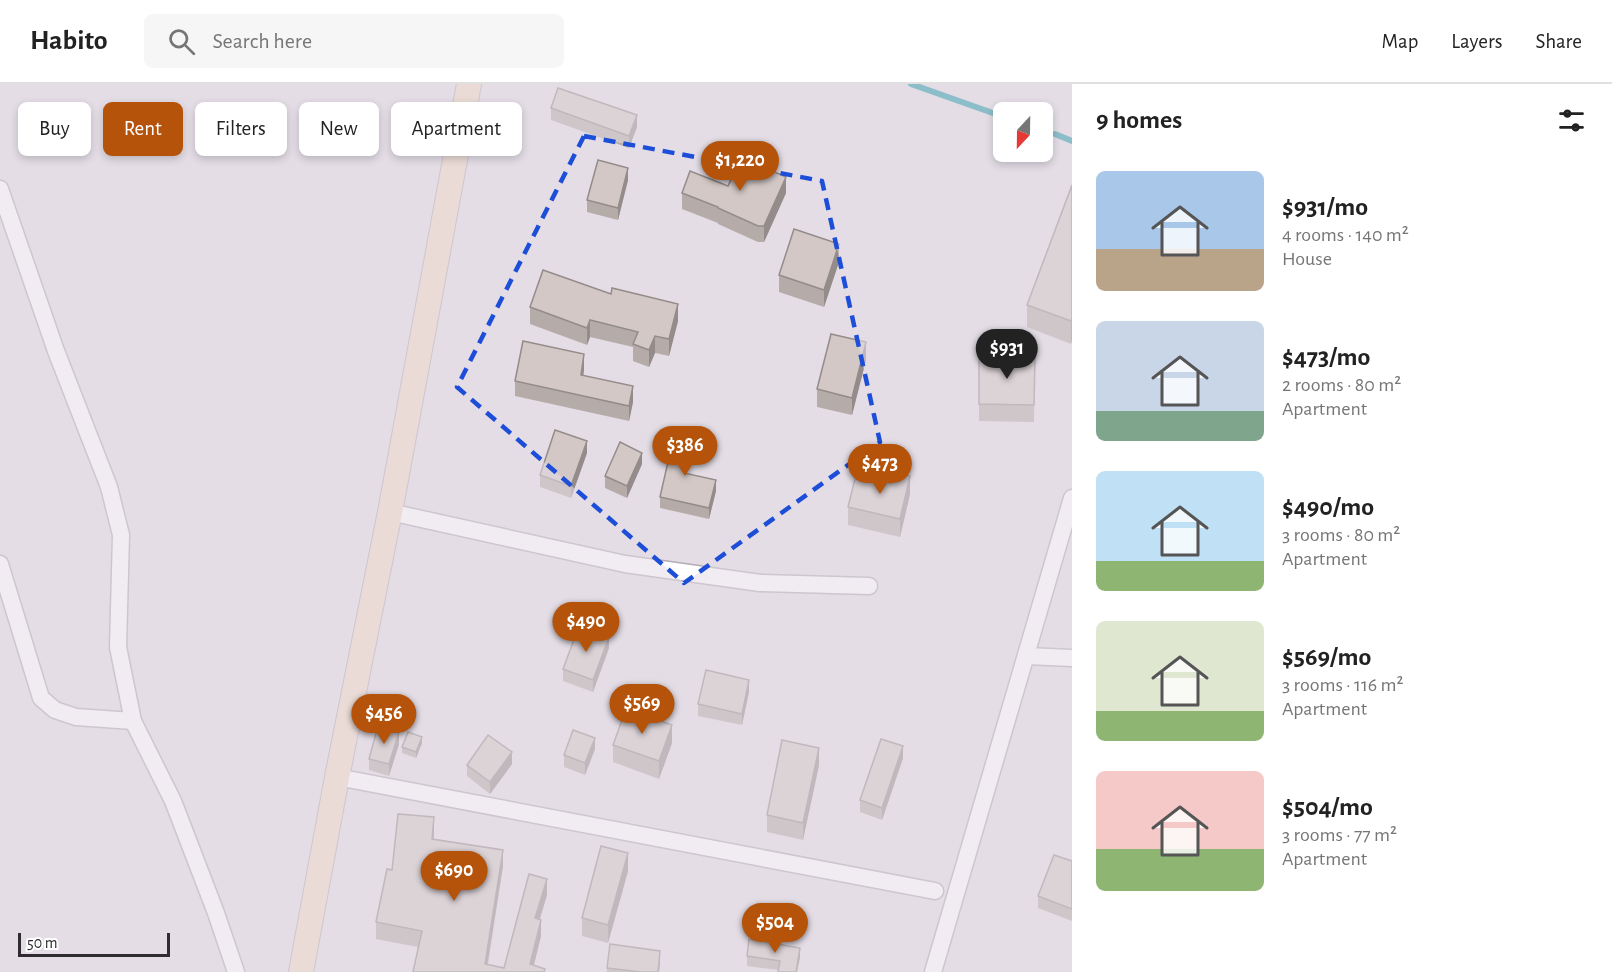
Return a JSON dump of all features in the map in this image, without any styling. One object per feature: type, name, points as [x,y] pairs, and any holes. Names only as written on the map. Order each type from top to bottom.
[{"type":"main road","points":[[301,972],[390,512],[469,84]]},
{"type":"street","points":[[0,189],[56,351],[110,487],[121,535],[118,647],[133,721],[173,801],[236,972]]},
{"type":"street","points":[[933,972],[1072,498]]},
{"type":"street","points":[[390,512],[625,564],[760,583],[869,586]]},
{"type":"street","points":[[0,564],[41,698],[55,710],[76,717],[133,721]]},
{"type":"street","points":[[1026,656],[1072,658]]},
{"type":"street","points":[[337,777],[935,891]]},
{"type":"highlighted area","points":[[584,136],[822,181],[880,442],[684,583],[457,387]]},
{"type":"building","points":[[558,88],[637,115],[629,136],[551,108]]},
{"type":"building","points":[[741,157],[786,177],[764,226],[758,226],[682,193],[690,171],[728,186]]},
{"type":"building","points":[[598,160],[628,168],[618,208],[587,200]]},
{"type":"building","points":[[1072,185],[1072,318],[1071,321],[1027,305]]},
{"type":"building","points":[[794,229],[839,244],[824,290],[779,275]]},
{"type":"building","points":[[543,270],[611,294],[612,288],[678,304],[669,339],[655,336],[649,350],[633,344],[638,332],[590,320],[587,328],[530,307]]},
{"type":"building","points":[[831,334],[866,342],[852,398],[817,389]]},
{"type":"building","points":[[523,341],[584,354],[581,375],[633,386],[629,406],[515,381]]},
{"type":"building","points":[[979,356],[1035,357],[1034,405],[979,404]]},
{"type":"building","points":[[555,430],[587,441],[571,486],[540,475]]},
{"type":"building","points":[[675,431],[693,436],[684,473],[716,480],[709,508],[660,497]]},
{"type":"building","points":[[620,442],[642,453],[627,486],[605,476]]},
{"type":"building","points":[[894,472],[910,476],[900,519],[848,507],[856,475],[891,483]]},
{"type":"building","points":[[579,626],[609,637],[593,680],[563,669]]},
{"type":"building","points":[[706,670],[749,680],[742,714],[698,704]]},
{"type":"building","points":[[626,709],[672,725],[659,761],[613,745]]},
{"type":"building","points":[[378,726],[399,732],[389,764],[369,759]]},
{"type":"building","points":[[573,730],[595,738],[585,763],[564,755]]},
{"type":"building","points":[[408,732],[422,737],[416,752],[402,747]]},
{"type":"building","points":[[488,735],[512,752],[490,782],[467,765]]},
{"type":"building","points":[[881,739],[903,746],[882,808],[860,800]]},
{"type":"building","points":[[782,740],[819,748],[803,823],[767,815]]},
{"type":"building","points":[[398,814],[434,817],[432,839],[503,850],[485,964],[504,968],[529,874],[547,879],[535,918],[541,920],[530,964],[545,969],[544,972],[413,972],[422,931],[376,922],[387,869],[392,870]]},
{"type":"building","points":[[601,846],[628,853],[608,925],[582,918]]},
{"type":"building","points":[[1054,855],[1072,861],[1072,909],[1038,896]]},
{"type":"building","points":[[749,939],[800,948],[796,972],[778,972],[780,961],[747,956]]},
{"type":"building","points":[[610,944],[660,951],[658,972],[607,968]]},
{"type":"waterway","points":[[911,84],[993,113]]},
{"type":"waterway","points":[[1055,134],[1072,141]]}]
